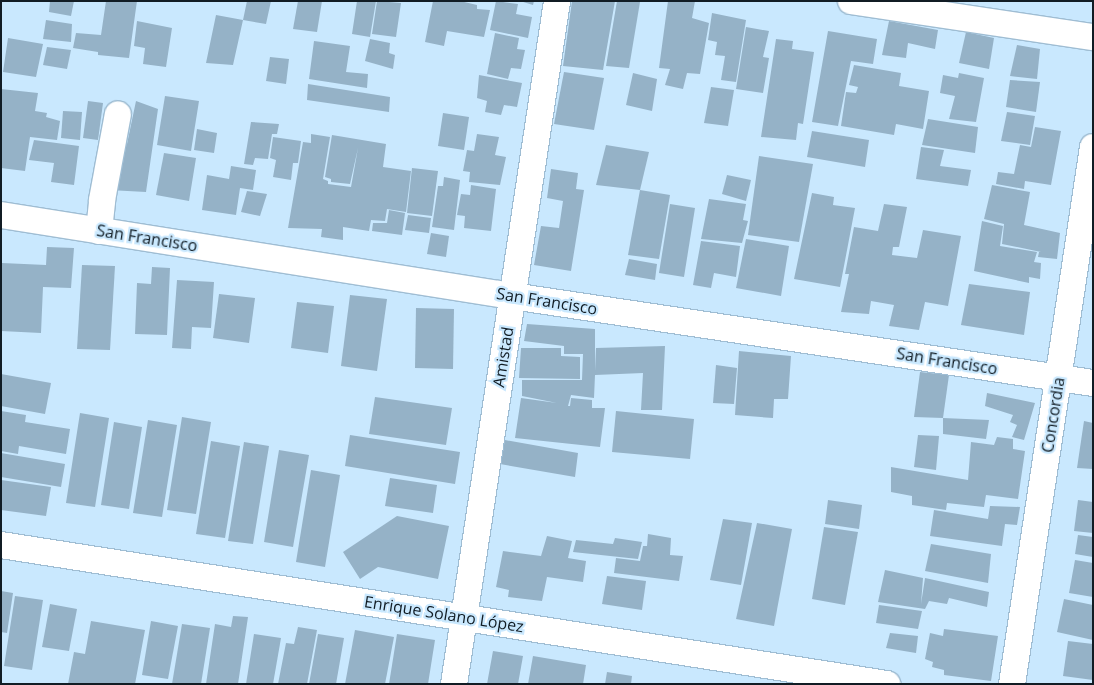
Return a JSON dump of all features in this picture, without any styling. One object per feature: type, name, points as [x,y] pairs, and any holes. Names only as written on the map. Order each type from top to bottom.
[{"type":"street","name":"Amistad","points":[[454,684],[557,1]]},
{"type":"street","points":[[851,1],[1093,37]]},
{"type":"street","points":[[98,231],[118,114]]},
{"type":"street","name":"Concordia","points":[[1012,684],[1093,147]]},
{"type":"street","name":"San Francisco","points":[[1,215],[512,296],[1093,383]]},
{"type":"street","name":"Enrique Solano López","points":[[1,545],[887,684]]},
{"type":"building","points":[[50,1],[74,1],[71,16],[49,12]]},
{"type":"building","points":[[106,1],[137,1],[129,58],[98,55],[98,52],[73,48],[76,33],[101,35]]},
{"type":"building","points":[[247,1],[271,1],[266,24],[243,20]]},
{"type":"building","points":[[298,1],[322,1],[317,32],[293,29]]},
{"type":"building","points":[[357,1],[376,1],[370,37],[352,34]]},
{"type":"building","points":[[377,1],[401,3],[396,37],[372,34]]},
{"type":"building","points":[[433,1],[460,1],[477,5],[477,9],[490,10],[484,37],[447,31],[444,46],[425,42]]},
{"type":"building","points":[[496,1],[518,4],[516,14],[532,17],[528,38],[490,30]]},
{"type":"building","points":[[520,1],[534,1],[533,5]]},
{"type":"building","points":[[572,1],[615,1],[603,70],[563,66]]},
{"type":"building","points":[[617,1],[640,2],[629,68],[606,66]]},
{"type":"building","points":[[668,1],[695,1],[692,18],[709,23],[700,74],[687,73],[683,89],[665,85],[670,69],[659,68]]},
{"type":"building","points":[[712,13],[746,20],[736,82],[721,80],[725,56],[715,55],[717,42],[708,40]]},
{"type":"building","points":[[216,15],[243,20],[233,65],[206,63]]},
{"type":"building","points":[[46,20],[72,24],[71,42],[43,39]]},
{"type":"building","points":[[137,21],[172,28],[166,67],[143,64],[145,48],[134,46]]},
{"type":"building","points":[[889,21],[938,30],[935,49],[908,43],[906,58],[882,55]]},
{"type":"building","points":[[746,27],[769,31],[763,57],[769,58],[763,93],[736,89]]},
{"type":"building","points":[[828,31],[877,39],[873,64],[851,61],[838,126],[812,122]]},
{"type":"building","points":[[966,32],[994,38],[989,69],[959,63]]},
{"type":"building","points":[[495,33],[519,38],[517,49],[525,50],[521,69],[511,68],[508,79],[487,74]]},
{"type":"building","points":[[8,38],[43,44],[36,77],[3,72]]},
{"type":"building","points":[[370,39],[390,43],[389,53],[395,55],[393,69],[365,61]]},
{"type":"building","points":[[776,39],[793,41],[792,49],[814,52],[803,124],[798,123],[796,140],[761,137]]},
{"type":"building","points":[[314,41],[350,46],[346,72],[368,74],[367,88],[309,79]]},
{"type":"building","points":[[1017,45],[1040,49],[1037,79],[1010,76]]},
{"type":"building","points":[[47,47],[71,50],[67,69],[43,65]]},
{"type":"building","points":[[270,57],[289,59],[286,84],[266,81]]},
{"type":"building","points":[[854,65],[901,73],[899,86],[929,91],[923,129],[896,124],[894,135],[841,126],[846,92],[856,93],[858,87],[849,85]]},
{"type":"building","points":[[564,72],[604,78],[594,130],[554,124]]},
{"type":"building","points":[[633,73],[657,79],[652,111],[626,105]]},
{"type":"building","points":[[959,73],[984,78],[976,122],[949,119],[955,96],[940,93],[943,75],[958,78]]},
{"type":"building","points":[[479,75],[522,83],[517,107],[504,105],[501,115],[485,112],[487,101],[477,98]]},
{"type":"building","points":[[1010,80],[1040,82],[1036,112],[1006,107]]},
{"type":"building","points":[[308,84],[390,97],[389,112],[307,100]]},
{"type":"building","points":[[711,87],[734,90],[728,126],[704,123]]},
{"type":"building","points":[[1,89],[38,93],[35,111],[47,113],[46,117],[60,121],[57,140],[30,137],[25,171],[1,168]]},
{"type":"building","points":[[165,96],[199,101],[191,151],[157,145]]},
{"type":"building","points":[[88,101],[103,103],[98,140],[83,138]]},
{"type":"building","points":[[136,101],[158,109],[146,192],[109,190],[116,143],[127,144]]},
{"type":"building","points":[[63,111],[82,112],[80,140],[61,138]]},
{"type":"building","points":[[1007,112],[1035,116],[1030,145],[1001,141]]},
{"type":"building","points":[[443,113],[469,117],[464,150],[438,146]]},
{"type":"building","points":[[928,119],[978,127],[975,153],[922,145]]},
{"type":"building","points":[[251,122],[279,124],[277,134],[272,134],[268,159],[255,158],[253,165],[244,164]]},
{"type":"building","points":[[1035,127],[1061,131],[1051,185],[1025,181],[1024,189],[996,184],[998,172],[1014,174],[1020,145],[1031,147]]},
{"type":"building","points":[[197,129],[217,133],[214,153],[194,150]]},
{"type":"building","points":[[812,131],[869,140],[865,167],[807,157]]},
{"type":"building","points":[[311,134],[330,137],[323,179],[328,181],[328,184],[351,187],[358,148],[350,184],[331,182],[331,179],[325,177],[332,135],[386,144],[383,167],[411,171],[406,212],[387,209],[385,221],[371,220],[369,231],[343,227],[343,240],[321,237],[322,229],[288,228],[303,142],[311,143]]},
{"type":"building","points":[[477,134],[499,137],[495,155],[506,157],[500,185],[469,182],[470,172],[463,171],[467,150],[474,151]]},
{"type":"building","points":[[273,137],[301,141],[298,163],[293,163],[291,180],[273,177],[276,160],[270,158]]},
{"type":"building","points":[[34,140],[79,146],[74,185],[51,182],[54,163],[29,160]]},
{"type":"building","points":[[606,145],[649,152],[640,190],[596,185]]},
{"type":"building","points":[[921,147],[944,150],[940,166],[971,170],[968,186],[916,179]]},
{"type":"building","points":[[164,153],[196,158],[189,201],[156,195]]},
{"type":"building","points":[[759,156],[813,164],[799,242],[748,235]]},
{"type":"building","points":[[231,166],[256,170],[253,190],[240,188],[236,215],[202,210],[207,175],[229,179]]},
{"type":"building","points":[[412,168],[438,171],[432,216],[407,213]]},
{"type":"building","points":[[551,169],[578,173],[576,189],[584,190],[571,271],[534,265],[541,226],[559,228],[563,201],[547,198]]},
{"type":"building","points":[[727,175],[751,180],[746,201],[722,194]]},
{"type":"building","points":[[444,177],[460,180],[454,230],[432,227],[438,186],[443,186]]},
{"type":"building","points":[[471,185],[496,189],[491,231],[464,228],[465,216],[457,215],[461,194],[470,195]]},
{"type":"building","points":[[992,185],[1030,192],[1024,225],[1060,233],[1057,259],[1038,257],[1039,252],[1041,252],[1002,244],[1004,224],[984,219]]},
{"type":"building","points":[[640,190],[670,195],[659,259],[628,255]]},
{"type":"building","points":[[247,191],[267,194],[260,216],[241,212]]},
{"type":"building","points":[[812,193],[834,197],[833,205],[855,208],[840,287],[794,279]]},
{"type":"building","points":[[709,199],[746,204],[743,220],[748,221],[742,243],[701,239]]},
{"type":"building","points":[[670,204],[695,208],[684,277],[659,273]]},
{"type":"building","points":[[884,204],[907,207],[899,247],[893,247],[892,255],[917,258],[923,230],[961,236],[948,306],[925,302],[919,330],[889,326],[894,305],[871,301],[869,314],[841,312],[849,274],[845,274],[854,227],[878,231]]},
{"type":"building","points":[[389,210],[405,213],[402,235],[372,231],[373,223],[387,223]]},
{"type":"building","points":[[408,215],[431,218],[429,233],[405,230]]},
{"type":"building","points":[[982,221],[1003,226],[1000,246],[1037,252],[1034,262],[1041,263],[1040,279],[1029,277],[1029,283],[974,271]]},
{"type":"building","points":[[431,233],[449,236],[446,257],[427,254]]},
{"type":"building","points":[[746,239],[789,246],[781,296],[736,288]]},
{"type":"building","points":[[701,241],[740,246],[736,277],[714,273],[711,288],[693,285]]},
{"type":"building","points":[[47,247],[74,248],[71,288],[43,287],[41,333],[1,331],[2,263],[46,265]]},
{"type":"building","points":[[629,259],[657,264],[655,280],[625,275]]},
{"type":"building","points":[[82,265],[115,266],[110,350],[77,349]]},
{"type":"building","points":[[152,267],[170,268],[167,335],[135,334],[137,283],[151,284]]},
{"type":"building","points":[[177,280],[214,282],[211,328],[192,327],[191,349],[172,348]]},
{"type":"building","points":[[969,284],[1030,292],[1024,335],[961,325]]},
{"type":"building","points":[[219,294],[255,298],[249,343],[213,338]]},
{"type":"building","points":[[350,295],[387,299],[377,371],[341,366]]},
{"type":"building","points":[[297,302],[334,306],[328,353],[291,348]]},
{"type":"building","points":[[416,308],[454,309],[453,369],[415,368]]},
{"type":"building","points":[[527,324],[595,329],[595,371],[596,348],[665,346],[662,410],[641,410],[643,373],[595,375],[594,398],[571,395],[568,406],[570,406],[571,398],[592,400],[592,408],[605,408],[600,447],[515,438],[521,398],[557,403],[522,396],[522,380],[582,380],[583,354],[564,354],[564,346],[524,341]]},
{"type":"building","points":[[521,348],[561,348],[561,356],[580,357],[580,379],[519,378]]},
{"type":"building","points":[[739,351],[791,356],[788,399],[774,399],[773,418],[735,415]]},
{"type":"building","points":[[716,365],[737,368],[734,404],[713,403]]},
{"type":"building","points":[[920,372],[949,375],[943,418],[914,417]]},
{"type":"building","points":[[1,374],[51,383],[45,414],[1,406]]},
{"type":"building","points":[[987,393],[1035,403],[1024,440],[1012,437],[1017,425],[1010,422],[1013,415],[985,406]]},
{"type":"building","points":[[375,397],[452,408],[446,445],[369,434]]},
{"type":"building","points":[[1,411],[26,415],[25,422],[70,429],[66,454],[19,446],[18,454],[1,451]]},
{"type":"building","points":[[616,411],[694,419],[690,459],[612,452]]},
{"type":"building","points":[[80,413],[109,418],[95,507],[66,503]]},
{"type":"building","points":[[182,417],[211,422],[196,514],[167,510]]},
{"type":"building","points":[[943,418],[989,420],[986,439],[943,434]]},
{"type":"building","points":[[148,420],[177,425],[162,517],[133,513]]},
{"type":"building","points":[[1084,421],[1093,423],[1093,469],[1077,468]]},
{"type":"building","points":[[114,422],[142,427],[129,509],[101,505]]},
{"type":"building","points":[[350,435],[460,452],[455,484],[345,466]]},
{"type":"building","points":[[918,435],[939,436],[936,470],[914,467]]},
{"type":"building","points":[[997,437],[1013,439],[1013,449],[1025,451],[1018,499],[986,495],[984,507],[947,503],[946,510],[912,505],[912,496],[891,492],[891,467],[968,480],[971,442],[994,445]]},
{"type":"building","points":[[505,440],[578,453],[575,477],[500,464]]},
{"type":"building","points":[[211,441],[240,446],[225,538],[196,534]]},
{"type":"building","points":[[244,442],[269,446],[253,544],[228,541]]},
{"type":"building","points":[[279,450],[309,455],[293,547],[264,542]]},
{"type":"building","points":[[1,453],[65,464],[61,487],[1,477]]},
{"type":"building","points":[[311,470],[340,475],[325,567],[296,562]]},
{"type":"building","points":[[390,478],[437,485],[433,513],[385,506]]},
{"type":"building","points":[[1,480],[51,487],[46,516],[1,510]]},
{"type":"building","points":[[828,500],[862,505],[859,529],[825,524]]},
{"type":"building","points":[[1078,500],[1093,502],[1093,533],[1074,531]]},
{"type":"building","points":[[990,506],[1020,507],[1017,525],[1005,524],[1002,546],[930,536],[934,510],[988,519]]},
{"type":"building","points":[[397,516],[449,526],[438,579],[378,567],[360,579],[343,552]]},
{"type":"building","points":[[723,519],[752,523],[741,585],[710,580]]},
{"type":"building","points":[[757,523],[792,529],[774,626],[736,619]]},
{"type":"building","points":[[824,527],[858,532],[845,605],[812,599]]},
{"type":"building","points":[[648,534],[671,538],[670,555],[683,556],[679,581],[614,573],[616,558],[640,561],[643,546],[647,546]]},
{"type":"building","points":[[1078,535],[1093,537],[1093,557],[1075,554]]},
{"type":"building","points":[[547,536],[572,541],[568,558],[586,561],[583,582],[547,577],[542,601],[508,597],[509,590],[496,587],[503,551],[541,556]]},
{"type":"building","points":[[615,538],[642,542],[638,559],[573,552],[576,540],[613,544]]},
{"type":"building","points":[[931,544],[991,554],[988,583],[925,571]]},
{"type":"building","points":[[1075,560],[1093,563],[1093,597],[1069,593]]},
{"type":"building","points":[[885,570],[923,578],[921,604],[925,578],[989,592],[987,607],[949,598],[947,604],[929,601],[925,609],[878,602]]},
{"type":"building","points":[[607,576],[646,581],[642,610],[602,604]]},
{"type":"building","points":[[1,591],[13,593],[7,633],[1,632]]},
{"type":"building","points":[[15,596],[43,600],[32,670],[4,666]]},
{"type":"building","points":[[1064,599],[1093,605],[1093,640],[1057,632]]},
{"type":"building","points":[[50,604],[77,609],[69,651],[42,647]]},
{"type":"building","points":[[879,605],[922,611],[918,629],[876,623]]},
{"type":"building","points":[[233,616],[248,617],[238,684],[206,684],[215,624],[231,627]]},
{"type":"building","points":[[91,621],[145,630],[135,684],[68,684],[74,652],[85,654]]},
{"type":"building","points":[[151,621],[178,626],[168,679],[142,675]]},
{"type":"building","points":[[182,624],[210,628],[201,684],[172,684]]},
{"type":"building","points":[[298,627],[317,630],[307,684],[278,684],[286,643],[294,644]]},
{"type":"building","points":[[944,629],[998,636],[991,681],[944,675],[944,670],[932,667],[933,662],[925,659],[930,633],[943,636]]},
{"type":"building","points":[[355,630],[394,637],[385,684],[345,684]]},
{"type":"building","points":[[890,633],[918,636],[916,653],[886,648]]},
{"type":"building","points":[[254,634],[281,638],[273,684],[246,684]]},
{"type":"building","points":[[318,634],[344,638],[336,684],[309,684]]},
{"type":"building","points":[[397,634],[435,640],[428,684],[389,684]]},
{"type":"building","points":[[1068,641],[1093,644],[1093,680],[1063,676]]},
{"type":"building","points":[[493,651],[523,656],[518,684],[487,684]]},
{"type":"building","points":[[533,656],[586,665],[583,684],[528,684]]},
{"type":"building","points":[[607,672],[632,676],[631,684],[605,684]]}]
